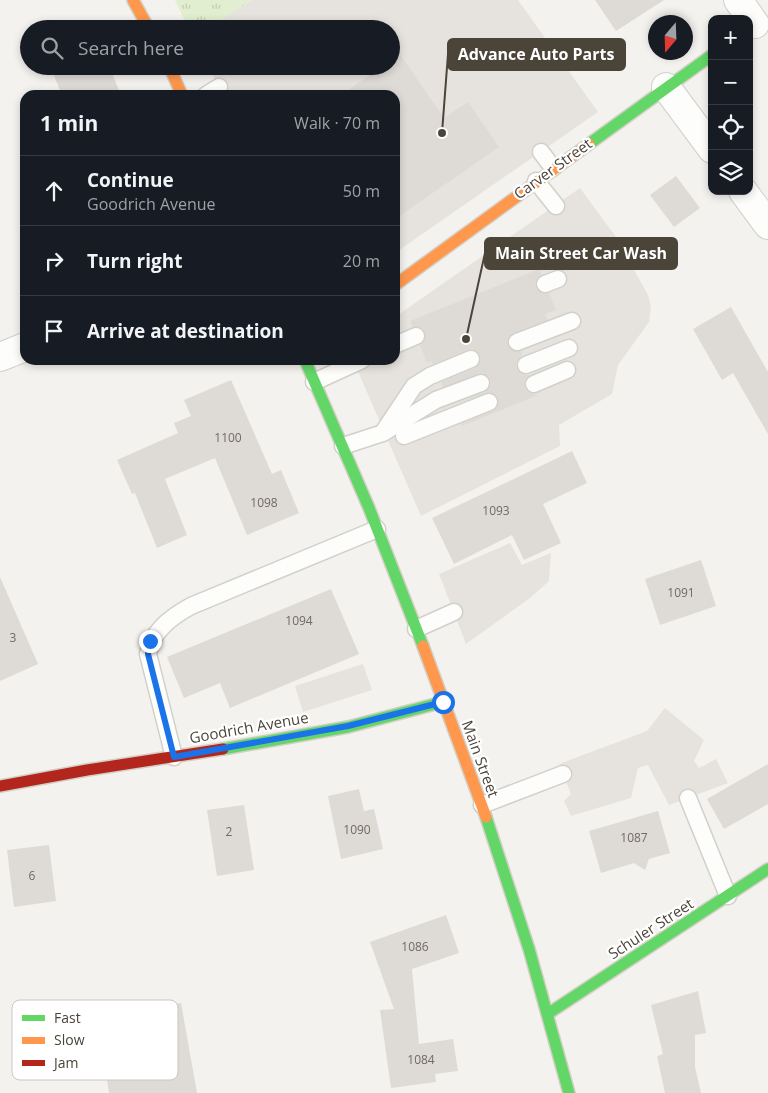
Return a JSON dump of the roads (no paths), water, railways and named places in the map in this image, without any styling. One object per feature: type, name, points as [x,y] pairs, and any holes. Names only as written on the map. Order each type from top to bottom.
[{"type":"main road","points":[[133,0],[144,20]]},
{"type":"main road","name":"Carver Street","points":[[400,281],[553,168],[708,58]]},
{"type":"main road","points":[[172,75],[180,90]]},
{"type":"main road","name":"Main Street","points":[[307,365],[377,529],[482,805],[549,1013],[569,1093]]},
{"type":"main road","name":"Goodrich Avenue","points":[[0,786],[56,774],[174,757],[348,726],[443,702]]},
{"type":"main road","name":"Schuler Street","points":[[549,1013],[768,869]]},
{"type":"street","points":[[738,0],[758,22]]},
{"type":"street","points":[[666,87],[708,144]]},
{"type":"street","points":[[746,195],[768,225]]},
{"type":"street","points":[[0,357],[20,349]]},
{"type":"lane","points":[[541,152],[553,168]]},
{"type":"lane","points":[[536,181],[556,206]]},
{"type":"lane","points":[[517,342],[572,321]]},
{"type":"lane","points":[[400,343],[416,336]]},
{"type":"lane","points":[[526,365],[569,348]]},
{"type":"lane","points":[[382,433],[414,386],[430,376],[471,360]]},
{"type":"lane","points":[[314,382],[351,365]]},
{"type":"lane","points":[[534,384],[567,370]]},
{"type":"lane","points":[[343,446],[382,433],[436,400],[481,383]]},
{"type":"lane","points":[[404,436],[489,402]]},
{"type":"lane","points":[[174,757],[148,654],[150,641],[160,629],[172,616],[191,606],[377,529]]},
{"type":"lane","points":[[416,629],[454,612]]},
{"type":"lane","points":[[482,805],[563,774]]},
{"type":"lane","points":[[688,798],[728,896]]},
{"type":"place","name":"Advance Auto Parts","points":[[442,133]]},
{"type":"place","name":"Main Street Car Wash","points":[[466,339]]}]
